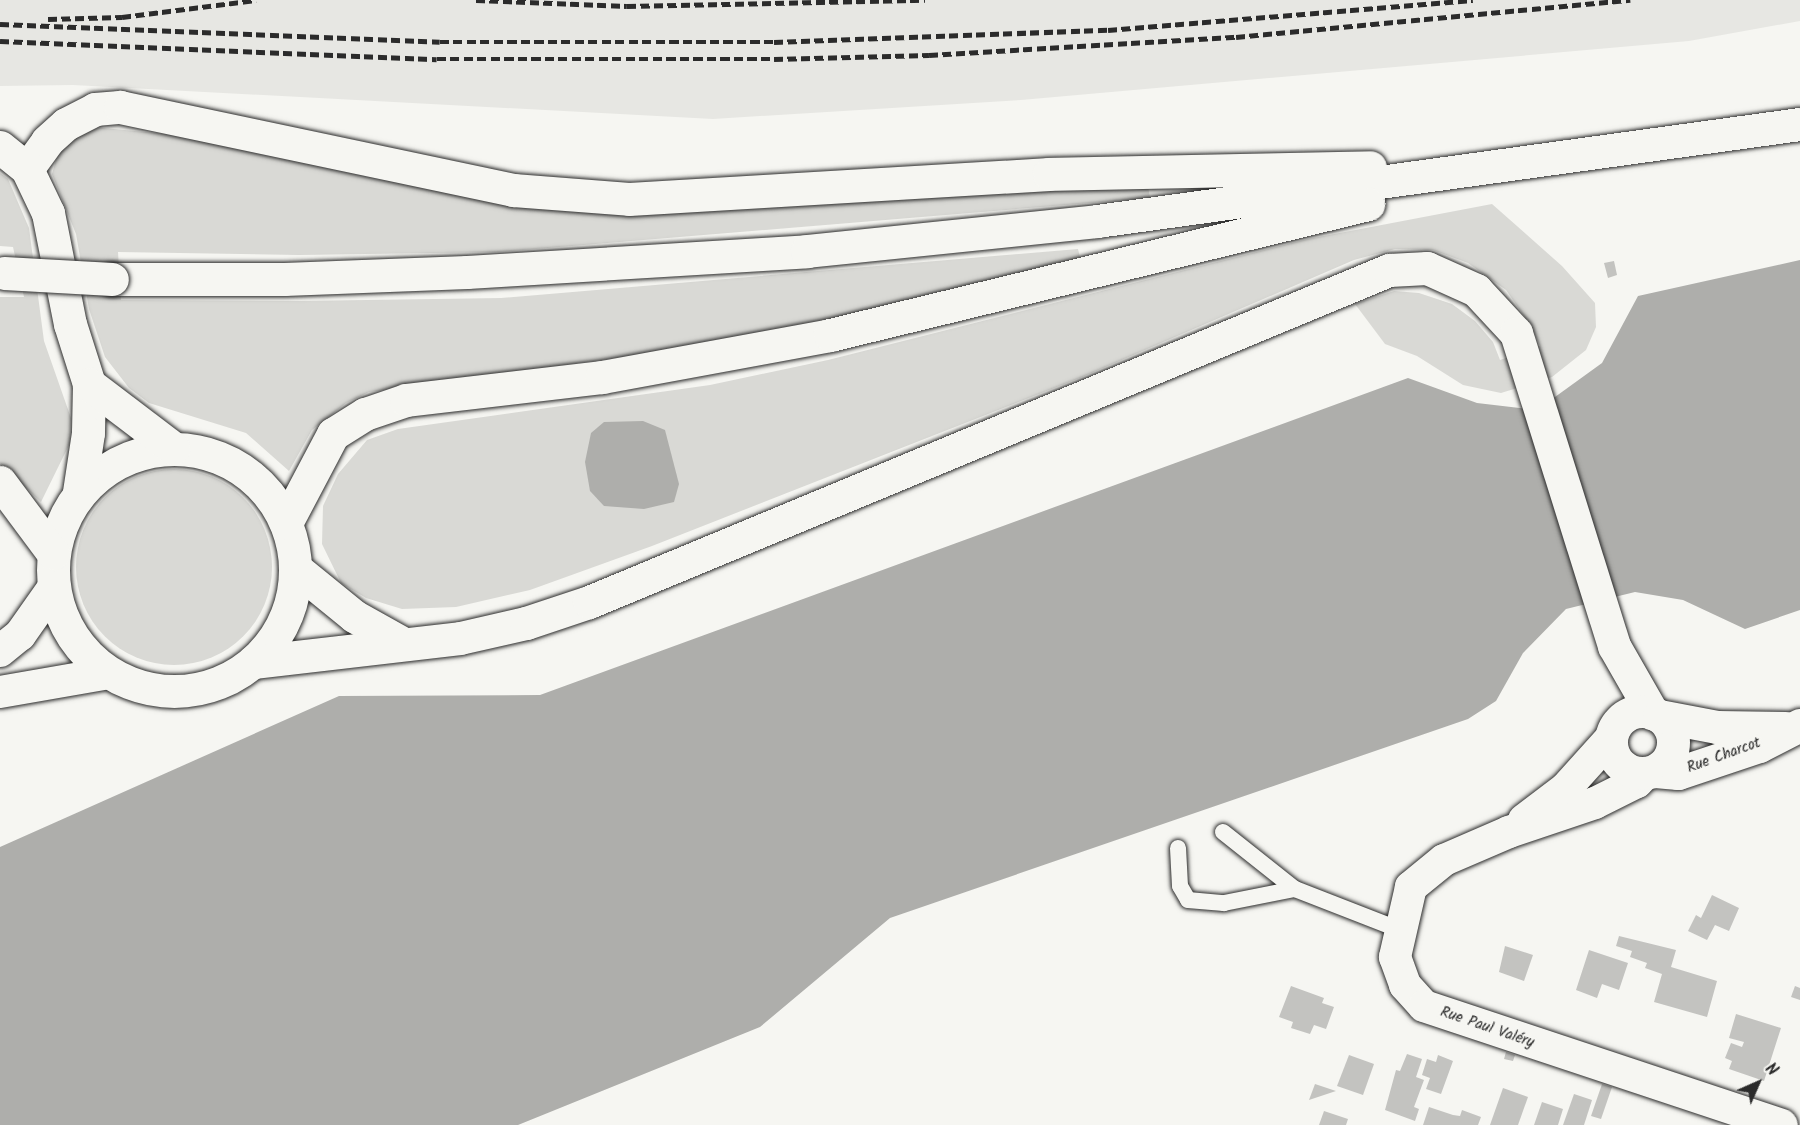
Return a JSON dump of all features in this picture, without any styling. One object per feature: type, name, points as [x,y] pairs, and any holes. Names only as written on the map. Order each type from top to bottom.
[{"type":"main road","points":[[27,170],[47,141],[72,119],[95,109],[120,107],[513,190],[629,199],[1049,174],[1536,163]]},
{"type":"main road","points":[[2,272],[112,279],[284,279],[467,272],[807,251],[1096,221],[1536,163],[1800,124]]},
{"type":"main road","points":[[0,147],[27,170],[48,213],[70,324],[89,384],[88,432],[79,492],[62,521],[53,553],[53,588],[72,636],[109,673],[141,686],[183,691],[216,683],[253,662],[271,643],[285,620],[295,568],[286,523],[272,498],[236,466],[202,451],[173,448],[146,451],[121,460],[79,492]]},
{"type":"main road","points":[[286,523],[333,434],[365,414],[406,400],[602,377],[830,335],[1536,163]]},
{"type":"main road","points":[[253,662],[460,638],[526,623],[589,602],[1389,270],[1426,268],[1476,290],[1516,333],[1611,634],[1656,715],[1671,730],[1672,749],[1651,772],[1628,770],[1620,764],[1612,747],[1614,732],[1611,634]]},
{"type":"main road","points":[[89,384],[173,448]]},
{"type":"main road","points":[[0,482],[53,553]]},
{"type":"main road","points":[[295,568],[354,616],[402,644]]},
{"type":"main road","points":[[1614,732],[1627,716],[1656,715]]},
{"type":"main road","name":"Rue Charcot","points":[[1656,715],[1717,728],[1795,727]]},
{"type":"main road","name":"Rue Charcot","points":[[1651,772],[1678,773],[1759,746],[1795,727]]},
{"type":"street","points":[[0,651],[20,634],[53,588]]},
{"type":"street","points":[[0,692],[109,673]]},
{"type":"street","name":"Rue Paul Valéry","points":[[1509,832],[1566,788],[1614,732]]},
{"type":"street","name":"Rue Paul Valéry","points":[[1651,772],[1637,782],[1596,803],[1509,832],[1444,860],[1411,887],[1395,957],[1406,985],[1425,1006],[1782,1125]]},
{"type":"lane","points":[[1223,832],[1295,889],[1400,930]]},
{"type":"lane","points":[[1178,848],[1180,886],[1188,900],[1224,903],[1295,889]]},
{"type":"shaded area","points":[[0,0],[1800,0],[1800,21],[1689,41],[1021,100],[713,119],[73,85],[0,86]]},
{"type":"shaded area","points":[[93,127],[187,136],[536,207],[628,216],[903,194],[1147,180],[1150,198],[498,252],[299,255],[118,252],[121,300],[300,301],[501,298],[1078,249],[1082,265],[710,345],[369,392],[346,403],[312,430],[289,471],[246,433],[149,403],[129,388],[105,357],[89,309],[76,234],[52,174],[58,153],[73,135]]},
{"type":"shaded area","points":[[0,173],[8,179],[29,228],[44,341],[71,418],[70,443],[41,502],[0,463],[0,297],[24,297],[13,247],[0,246]]},
{"type":"shaded area","points":[[1492,204],[1562,266],[1595,303],[1596,327],[1586,350],[1552,377],[1501,393],[1463,385],[1417,356],[1385,344],[1355,304],[1394,291],[1419,293],[1452,304],[1475,321],[1493,342],[1500,360],[1540,346],[1531,326],[1506,290],[1468,263],[1433,250],[1395,249],[1354,260],[1082,377],[652,546],[530,590],[456,607],[402,609],[366,598],[341,583],[322,544],[323,506],[338,474],[367,440],[398,429],[710,385],[828,360],[1308,239]]},
{"type":"shaded area","points":[[1800,260],[1800,610],[1745,629],[1683,600],[1635,592],[1566,609],[1523,653],[1496,701],[1468,719],[890,918],[760,1027],[518,1125],[0,1125],[0,847],[339,696],[540,695],[1408,378],[1477,403],[1537,410],[1602,363],[1638,296]]},
{"type":"shaded area","points":[[643,421],[665,430],[679,484],[674,502],[644,509],[604,506],[590,491],[585,462],[591,433],[604,422]]},
{"type":"shaded area","points":[[174,469],[202,473],[220,481],[236,491],[250,505],[268,539],[272,567],[268,595],[260,613],[250,629],[236,643],[202,661],[174,665],[146,661],[128,653],[112,643],[98,629],[80,595],[76,567],[80,539],[88,521],[98,505],[112,491],[146,473]]},
{"type":"building","points":[[1614,261],[1617,275],[1608,278],[1604,263]]},
{"type":"building","points":[[1712,895],[1739,908],[1729,931],[1715,925],[1707,940],[1688,931],[1696,915],[1701,918]]},
{"type":"building","points":[[1619,936],[1676,950],[1671,967],[1717,981],[1707,1017],[1654,1002],[1662,974],[1645,968],[1647,963],[1630,957],[1632,951],[1616,946]]},
{"type":"building","points":[[1505,946],[1533,955],[1524,981],[1499,972]]},
{"type":"building","points":[[1589,950],[1628,963],[1619,990],[1602,984],[1597,998],[1576,990]]},
{"type":"building","points":[[1291,986],[1324,998],[1322,1003],[1334,1007],[1326,1029],[1314,1025],[1310,1034],[1291,1028],[1293,1022],[1279,1017]]},
{"type":"building","points":[[1795,986],[1800,988],[1800,1000],[1791,997]]},
{"type":"building","points":[[1736,1014],[1781,1028],[1764,1081],[1729,1069],[1732,1061],[1725,1058],[1731,1043],[1742,1047],[1744,1042],[1729,1038]]},
{"type":"building","points":[[1506,1052],[1515,1055],[1513,1061],[1504,1059]]},
{"type":"building","points":[[1407,1054],[1422,1059],[1416,1077],[1424,1080],[1414,1107],[1419,1109],[1415,1121],[1385,1110],[1396,1070],[1400,1071]]},
{"type":"building","points":[[1349,1055],[1374,1064],[1363,1095],[1337,1086]]},
{"type":"building","points":[[1438,1055],[1453,1061],[1441,1094],[1426,1089],[1430,1078],[1422,1075],[1427,1059],[1436,1062]]},
{"type":"building","points":[[1315,1084],[1336,1091],[1309,1100]]},
{"type":"building","points":[[1602,1084],[1612,1087],[1601,1119],[1591,1116]]},
{"type":"building","points":[[1503,1088],[1528,1097],[1518,1125],[1490,1125]]},
{"type":"building","points":[[1574,1094],[1592,1100],[1584,1125],[1563,1125]]},
{"type":"building","points":[[1542,1102],[1563,1109],[1558,1125],[1534,1125]]},
{"type":"building","points":[[1429,1107],[1453,1115],[1460,1116],[1462,1110],[1481,1117],[1478,1125],[1423,1125]]},
{"type":"building","points":[[1324,1111],[1348,1119],[1346,1125],[1319,1125]]},
{"type":"railway","points":[[48,19],[122,17],[256,0]]},
{"type":"railway","points":[[476,0],[627,6],[925,0]]},
{"type":"railway","points":[[0,24],[440,42],[774,42],[1108,30],[1473,0]]},
{"type":"railway","points":[[0,41],[437,59],[774,59],[929,55],[1236,37],[1630,0]]}]
